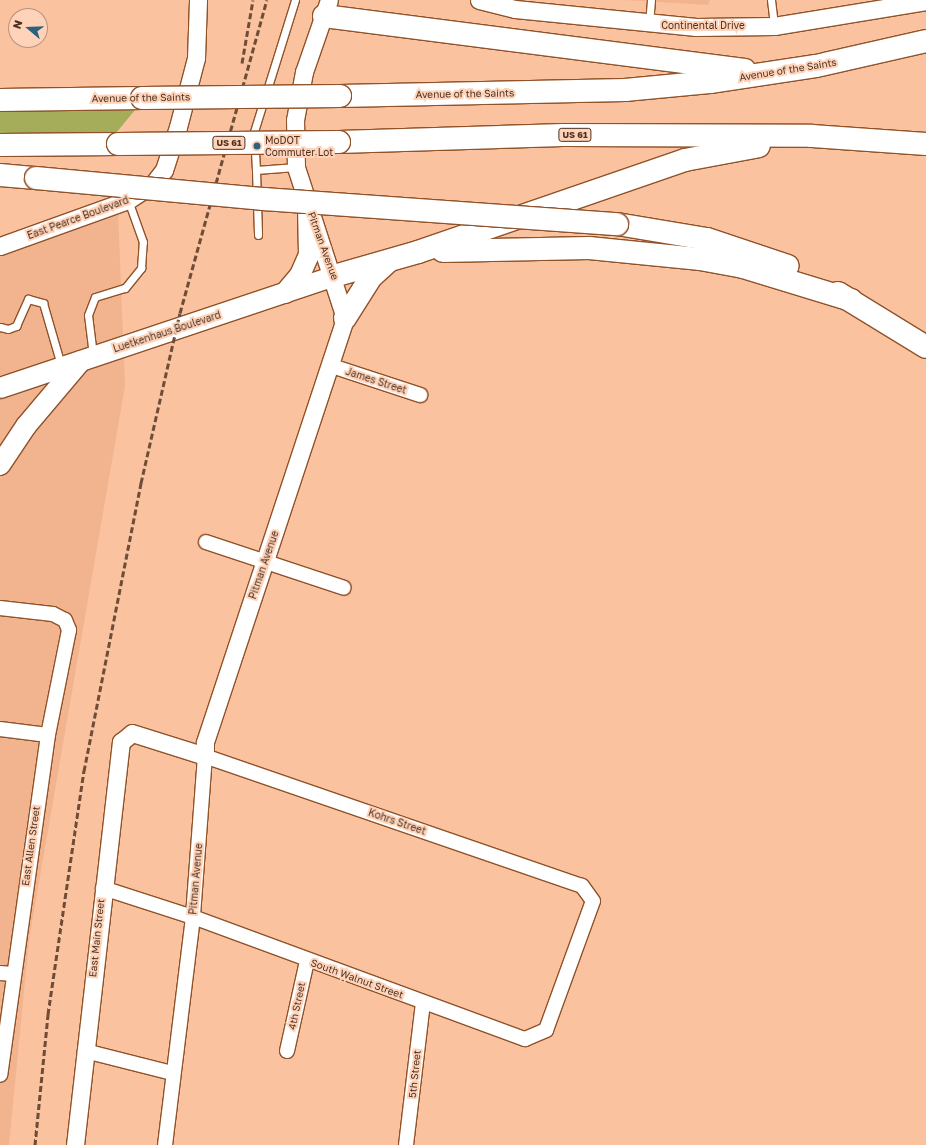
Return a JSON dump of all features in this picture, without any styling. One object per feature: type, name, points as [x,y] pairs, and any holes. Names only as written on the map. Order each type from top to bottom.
[{"type":"highway","points":[[326,8],[776,73]]},
{"type":"highway","name":"Avenue of the Saints","points":[[0,100],[340,96],[625,90],[776,73],[926,41]]},
{"type":"highway","name":"US 61","points":[[0,145],[339,142],[563,135],[812,136],[926,144]]},
{"type":"highway","points":[[334,276],[418,252],[685,160],[812,136]]},
{"type":"highway","points":[[0,175],[264,199],[617,224],[707,239],[755,254],[802,272],[851,300],[926,347]]},
{"type":"highway","points":[[418,252],[589,248],[692,258],[743,267],[851,300]]},
{"type":"highway","points":[[345,318],[371,277],[390,260]]},
{"type":"main road","points":[[285,293],[300,275],[309,255],[308,208]]},
{"type":"main road","name":"Luetkenhaus Boulevard","points":[[0,388],[334,276]]},
{"type":"main road","points":[[0,465],[26,426],[87,359]]},
{"type":"street","name":"East Pearce Boulevard","points":[[0,246],[128,200],[154,184],[164,170],[196,58],[198,0]]},
{"type":"street","name":"Continental Drive","points":[[487,1],[648,25],[774,26],[926,1]]},
{"type":"street","name":"Pitman Avenue","points":[[164,1145],[172,1072],[194,917],[205,742],[332,366],[345,318],[334,276],[308,208],[296,167],[295,120],[304,72],[326,8]]},
{"type":"street","name":"James Street","points":[[332,366],[420,395]]},
{"type":"street","points":[[206,542],[344,588]]},
{"type":"street","name":"East Allen Street","points":[[0,608],[53,614],[65,620],[69,630],[48,735],[6,974],[0,1075]]},
{"type":"street","points":[[0,729],[48,735]]},
{"type":"street","name":"Kohrs Street","points":[[128,734],[205,756],[582,886],[593,901],[591,911],[570,967]]},
{"type":"street","name":"East Main Street","points":[[75,1145],[119,754],[128,734]]},
{"type":"street","name":"South Walnut Street","points":[[103,888],[194,917],[307,961],[525,1039],[535,1037],[546,1030],[570,967]]},
{"type":"street","name":"4th Street","points":[[288,1051],[307,961]]},
{"type":"street","name":"5th Street","points":[[406,1145],[423,1003]]},
{"type":"street","points":[[85,1051],[172,1072]]},
{"type":"lane","points":[[258,235],[254,132],[295,0]]},
{"type":"lane","points":[[648,25],[651,0]]},
{"type":"lane","points":[[771,0],[774,26]]},
{"type":"lane","points":[[256,170],[296,167]]},
{"type":"lane","points":[[87,359],[88,315],[95,297],[125,288],[141,268],[143,242],[128,200]]},
{"type":"lane","points":[[0,327],[8,329],[16,326],[28,299],[43,303],[61,368]]},
{"type":"shaded area","points":[[625,0],[710,0],[708,5]]},
{"type":"shaded area","points":[[118,212],[125,386],[29,940],[9,1145],[0,1145],[0,253]]},
{"type":"green space","points":[[135,110],[116,133],[0,134],[0,112]]},
{"type":"railway","points":[[242,63],[253,0]]},
{"type":"railway","points":[[35,1145],[48,1014],[84,771],[141,483],[180,313],[267,0]]},
{"type":"place","name":"MoDOT Commuter Lot","points":[[257,146]]}]
